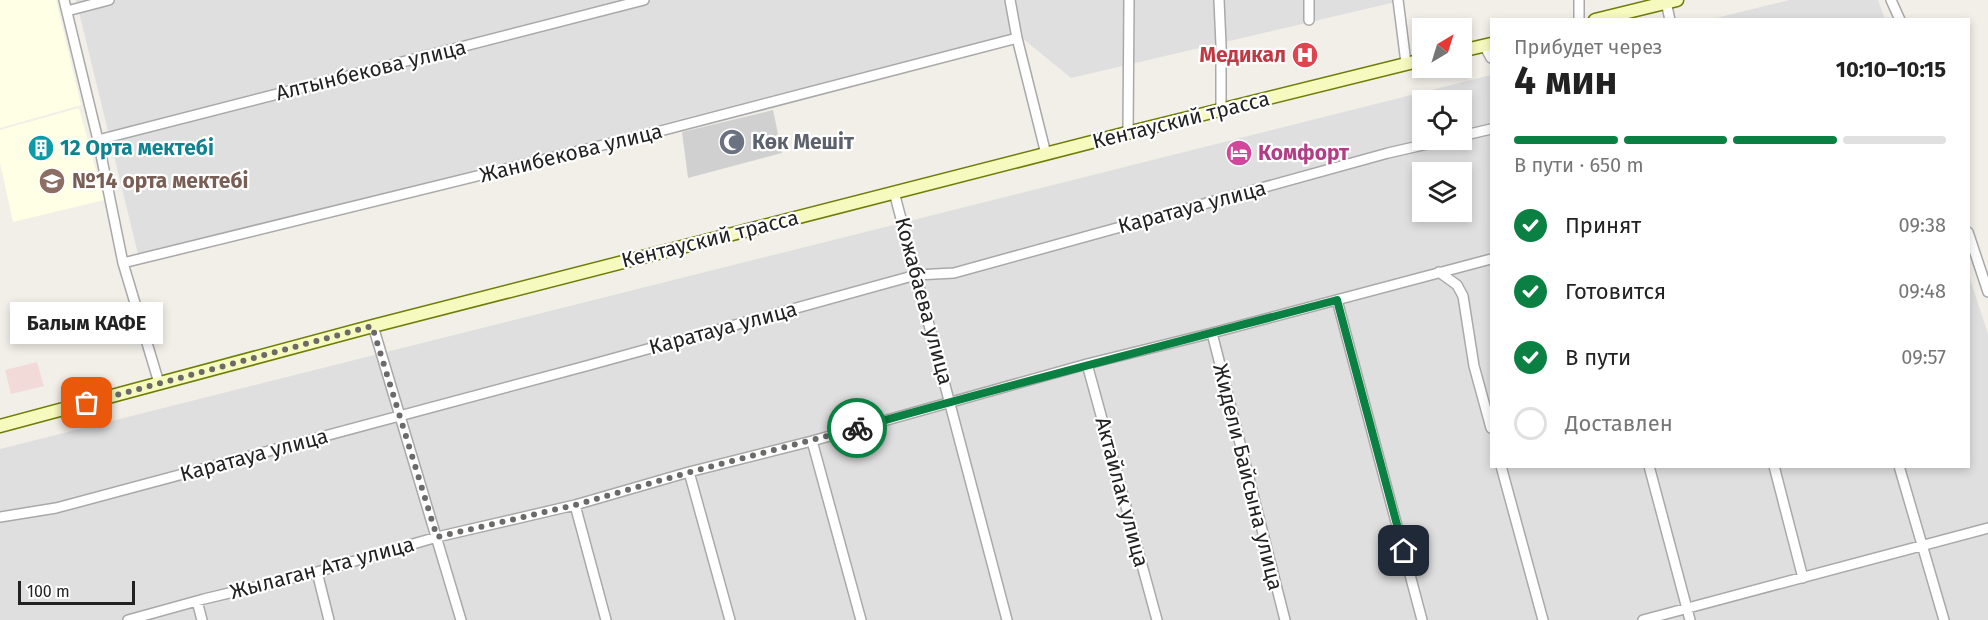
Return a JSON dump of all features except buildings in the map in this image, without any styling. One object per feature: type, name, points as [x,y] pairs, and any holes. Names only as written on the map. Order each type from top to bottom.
[{"type":"main road","points":[[1603,18],[1672,1]]},
{"type":"main road","points":[[1472,48],[1487,44]]},
{"type":"main road","name":"Кентауский трасса","points":[[0,426],[372,326],[1128,132],[1412,62]]},
{"type":"street","points":[[64,0],[98,140],[123,263],[159,383]]},
{"type":"street","points":[[67,11],[109,0]]},
{"type":"street","name":"Алтынбекова улица","points":[[98,140],[644,0]]},
{"type":"street","points":[[1010,0],[1017,38],[1046,154]]},
{"type":"street","points":[[1128,132],[1129,0]]},
{"type":"street","points":[[1219,0],[1221,110]]},
{"type":"street","points":[[1309,0],[1309,20]]},
{"type":"street","points":[[1398,0],[1406,63]]},
{"type":"street","points":[[1579,0],[1579,18]]},
{"type":"street","points":[[1891,0],[1899,18]]},
{"type":"street","points":[[1670,18],[1672,1]]},
{"type":"street","name":"Жанибекова улица","points":[[123,263],[664,130],[1017,38]]},
{"type":"street","points":[[1472,133],[1490,129]]},
{"type":"street","name":"Каратауа улица","points":[[0,517],[56,508],[916,274],[954,273],[1412,148]]},
{"type":"street","name":"Кожабаева улица","points":[[894,192],[1007,620]]},
{"type":"street","points":[[1970,238],[1988,292]]},
{"type":"street","name":"Жылаган Ата улица","points":[[128,620],[317,572],[437,537],[575,505],[1087,364],[1490,259]]},
{"type":"street","points":[[1439,272],[1457,285],[1463,296],[1474,366],[1490,424]]},
{"type":"street","points":[[1337,300],[1422,620]]},
{"type":"street","points":[[372,326],[461,620]]},
{"type":"street","name":"Жидели Байсына улица","points":[[1212,333],[1285,620]]},
{"type":"street","name":"Актайлак улица","points":[[1087,364],[1157,620]]},
{"type":"street","points":[[812,441],[861,620]]},
{"type":"street","points":[[1502,468],[1543,620]]},
{"type":"street","points":[[1650,468],[1690,620]]},
{"type":"street","points":[[1775,468],[1803,578]]},
{"type":"street","points":[[1900,468],[1944,620]]},
{"type":"street","points":[[690,472],[730,620]]},
{"type":"street","points":[[575,505],[606,620]]},
{"type":"street","points":[[1643,620],[1988,528]]},
{"type":"street","points":[[317,572],[329,620]]},
{"type":"street","points":[[197,601],[202,620]]},
{"type":"shaded area","points":[[0,0],[56,0],[81,105],[0,128]]},
{"type":"shaded area","points":[[76,0],[1404,0],[1071,78],[1016,33],[139,258]]},
{"type":"shaded area","points":[[1789,0],[1878,0],[1885,18],[1716,18]]},
{"type":"shaded area","points":[[1490,75],[1490,468],[1970,468],[1970,279],[1988,334],[1988,620],[0,620],[0,449],[1412,95],[1412,150],[1472,150],[1472,90],[1431,90]]},
{"type":"shaded area","name":"№14 орта мектебі","points":[[79,108],[104,200],[13,222],[0,163],[0,130]]},
{"type":"shaded area","name":"Көк Мешіт","points":[[773,110],[782,153],[688,178],[682,132]]},
{"type":"shaded area","points":[[37,362],[44,386],[11,394],[5,370]]},
{"type":"way so far","points":[[87,403],[372,326],[437,537],[575,505],[857,428]]},
{"type":"place","name":"Медикал","points":[[1305,55]]},
{"type":"place","name":"Көк Мешіт","points":[[732,142]]},
{"type":"place","name":"12 Орта мектебі","points":[[41,148]]},
{"type":"place","name":"Комфорт","points":[[1239,153]]},
{"type":"place","name":"№14 орта мектебі","points":[[52,181]]},
{"type":"place","name":"Балым КАФЕ","points":[[87,403]]},
{"type":"route","points":[[857,428],[1087,364],[1337,300],[1404,551]]}]
